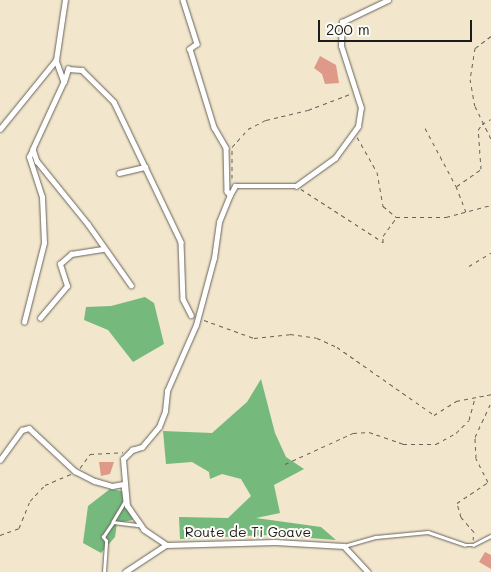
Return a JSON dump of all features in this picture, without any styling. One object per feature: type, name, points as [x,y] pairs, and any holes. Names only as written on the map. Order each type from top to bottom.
[{"type":"street","points":[[64,82],[56,60],[65,0]]},
{"type":"street","points":[[183,0],[197,44],[190,48],[214,127],[226,148],[226,178],[230,195]]},
{"type":"street","points":[[166,545],[141,526],[127,506],[123,484],[122,459],[132,450],[142,447],[158,427],[165,411],[166,391],[198,318],[214,258],[219,222],[235,186],[296,186],[335,158],[354,132],[361,108],[340,46],[342,22],[388,0]]},
{"type":"street","points":[[0,129],[56,60]]},
{"type":"street","points":[[24,322],[44,242],[42,197],[29,157],[68,70],[82,70],[114,102],[181,242],[183,299],[191,315]]},
{"type":"street","points":[[33,149],[38,161],[131,285]]},
{"type":"street","points":[[120,173],[145,167]]},
{"type":"street","points":[[40,318],[68,286],[60,264],[71,254],[104,249]]},
{"type":"street","points":[[0,460],[22,430],[29,428],[75,471],[95,482],[112,486],[123,484]]},
{"type":"street","name":"Route de Ti Goave","points":[[125,572],[166,545],[275,542],[344,546]]},
{"type":"street","points":[[344,546],[368,572]]},
{"type":"lane","points":[[104,572],[106,541],[103,537],[125,502],[123,484]]},
{"type":"lane","points":[[113,522],[141,526]]},
{"type":"lane","points":[[344,546],[376,537],[428,532],[473,545],[491,536]]},
{"type":"path","points":[[491,36],[476,48],[470,79],[471,94],[482,124],[491,139]]},
{"type":"path","points":[[226,178],[232,178],[232,147],[248,130],[266,120],[308,110],[354,92]]},
{"type":"path","points":[[456,186],[480,169],[476,139],[482,124],[491,120]]},
{"type":"path","points":[[425,128],[456,186],[466,213]]},
{"type":"path","points":[[354,132],[377,172],[383,206],[396,217],[418,219],[466,213],[491,205]]},
{"type":"path","points":[[296,186],[383,242],[383,236],[396,217]]},
{"type":"path","points":[[469,266],[491,254]]},
{"type":"path","points":[[198,318],[254,338],[290,334],[317,338],[338,347],[434,415],[456,401],[491,394]]},
{"type":"path","points":[[285,464],[353,433],[369,432],[403,444],[436,444],[456,433],[469,420],[475,398]]},
{"type":"path","points":[[473,545],[474,532],[461,517],[457,503],[488,482],[476,458],[475,438],[491,402]]},
{"type":"path","points":[[0,536],[4,531],[19,528],[30,501],[45,485],[79,470],[90,454],[132,450]]},
{"type":"green space","points":[[145,297],[154,303],[164,344],[133,362],[108,330],[84,320],[86,307],[111,306]]},
{"type":"green space","points":[[261,379],[275,433],[286,457],[304,469],[274,485],[280,513],[256,518],[321,527],[336,540],[270,535],[180,539],[179,517],[228,518],[251,496],[241,479],[222,474],[210,479],[209,472],[192,462],[166,464],[163,431],[212,433],[247,402]]},
{"type":"green space","points":[[110,489],[122,491],[133,520],[117,523],[115,537],[101,553],[83,543],[88,506]]},
{"type":"building","points":[[320,56],[336,65],[339,83],[325,84],[322,74],[314,68]]},
{"type":"building","points":[[99,462],[114,462],[110,474],[101,476]]},
{"type":"building","points":[[485,552],[491,555],[491,569],[479,562]]}]
